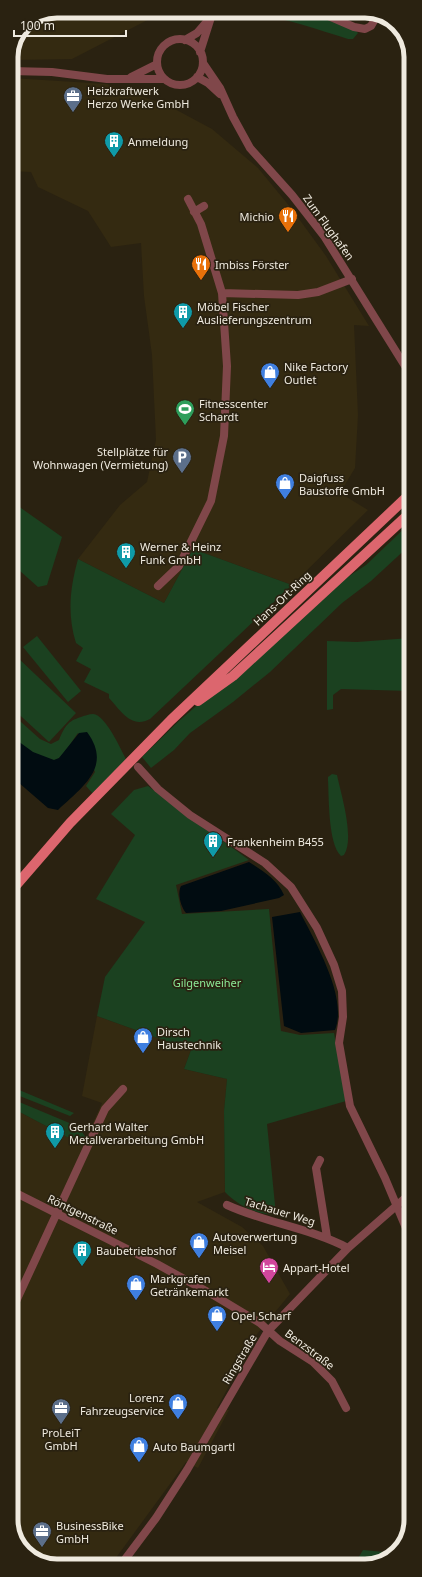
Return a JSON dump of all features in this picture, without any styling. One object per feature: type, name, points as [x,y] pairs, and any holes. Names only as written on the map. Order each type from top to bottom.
[{"type":"main road","name":"Hans-Ort-Ring","points":[[18,883],[70,823],[171,720],[404,500]]},
{"type":"main road","name":"Hans-Ort-Ring","points":[[171,720],[233,676],[404,519]]},
{"type":"street","points":[[185,40],[197,32],[209,18]]},
{"type":"street","points":[[200,52],[211,18]]},
{"type":"street","points":[[333,18],[354,27],[365,29],[371,26],[375,19]]},
{"type":"street","points":[[18,71],[52,72],[107,79],[164,78],[178,85],[189,83],[197,77],[203,63],[200,52],[191,42],[176,40],[166,44],[159,53],[157,64],[158,69],[164,78]]},
{"type":"street","name":"Zum Flughafen","points":[[203,63],[220,88],[235,123],[250,148],[305,211],[339,257],[404,364]]},
{"type":"street","points":[[128,78],[157,64]]},
{"type":"street","name":"Zum Flughafen","points":[[197,77],[213,86],[224,99]]},
{"type":"street","points":[[158,586],[179,566],[211,501],[224,436],[227,366],[222,293],[201,224],[188,199]]},
{"type":"street","points":[[194,212],[204,206]]},
{"type":"street","points":[[222,293],[298,295],[318,292],[352,279]]},
{"type":"street","points":[[138,767],[158,789],[179,807],[265,863],[291,888],[317,928],[334,965],[342,991],[343,1017],[339,1043],[350,1106],[385,1178],[404,1224]]},
{"type":"street","points":[[18,1297],[105,1109],[123,1089]]},
{"type":"street","name":"Tachauer Weg","points":[[320,1160],[316,1168],[327,1237]]},
{"type":"street","name":"Röntgenstraße","points":[[18,1194],[203,1289],[260,1323],[268,1331]]},
{"type":"street","name":"Ringstraße","points":[[125,1559],[156,1518],[187,1470],[268,1331],[348,1248],[404,1199]]},
{"type":"street","name":"Tachauer Weg","points":[[227,1205],[250,1215],[327,1237],[348,1248]]},
{"type":"street","name":"Benzstraße","points":[[268,1331],[313,1362],[332,1380],[346,1408]]},
{"type":"shaded area","points":[[57,18],[151,18],[72,59],[18,60],[18,57],[21,42],[29,29],[42,21]]},
{"type":"shaded area","points":[[18,78],[107,84],[171,107],[212,129],[258,168],[291,208],[326,256],[369,326],[354,325],[358,415],[355,468],[340,493],[368,510],[292,585],[193,549],[164,603],[78,559],[120,505],[147,482],[156,440],[152,355],[144,296],[141,243],[111,247],[88,211],[38,187],[31,172],[18,171]]},
{"type":"shaded area","points":[[87,732],[94,744],[97,756],[96,766],[85,784],[58,810],[48,808],[18,782],[18,741],[33,752],[54,760],[59,758],[79,733]]},
{"type":"shaded area","points":[[249,862],[274,880],[284,895],[279,898],[221,911],[186,913],[180,900],[179,893],[181,886]]},
{"type":"shaded area","points":[[300,912],[321,954],[334,986],[338,1017],[335,1030],[301,1033],[284,1026],[272,917]]},
{"type":"shaded area","points":[[97,1016],[191,1050],[184,1069],[227,1079],[224,1111],[225,1192],[197,1202],[242,1227],[263,1246],[290,1294],[257,1334],[217,1408],[229,1410],[198,1468],[186,1462],[115,1559],[54,1559],[37,1554],[23,1540],[18,1520],[18,1111],[67,1137],[86,1138],[102,1103],[82,1096]]},
{"type":"green space","points":[[277,18],[325,18],[358,33],[353,39],[348,39]]},
{"type":"green space","points":[[18,506],[62,537],[47,585],[38,587],[18,569]]},
{"type":"green space","points":[[404,529],[404,551],[371,581],[342,603],[270,672],[233,702],[190,733],[174,750],[151,768],[142,757],[179,721],[340,582],[366,565]]},
{"type":"green space","points":[[193,549],[292,585],[150,719],[143,722],[137,722],[122,713],[109,698],[109,694],[84,682],[91,669],[76,661],[83,648],[76,643],[71,622],[71,591],[78,559],[164,603]]},
{"type":"green space","points":[[37,636],[81,691],[68,702],[23,647]]},
{"type":"green space","points":[[404,638],[404,691],[341,689],[333,695],[333,709],[327,710],[327,641],[357,642]]},
{"type":"green space","points":[[18,658],[76,713],[49,742],[18,713]]},
{"type":"green space","points":[[93,714],[103,720],[108,726],[127,761],[94,795],[86,786],[95,772],[78,733],[59,758],[54,760],[41,757],[18,742],[18,719],[40,739],[51,744],[59,740],[64,729],[69,723],[76,719]]},
{"type":"green space","points":[[332,774],[337,775],[348,827],[347,847],[344,855],[341,856],[337,850],[331,831],[328,777]]},
{"type":"green space","name":"Gilgenweiher","points":[[148,786],[249,860],[176,885],[182,914],[269,909],[281,1031],[300,1035],[334,1033],[346,1101],[267,1124],[276,1215],[262,1213],[248,1208],[230,1197],[225,1192],[224,1111],[227,1079],[184,1069],[191,1050],[97,1016],[105,977],[145,922],[96,899],[135,835],[111,814],[134,790]]},
{"type":"green space","points":[[18,1090],[74,1113],[70,1116],[18,1095]]},
{"type":"green space","points":[[18,1102],[79,1127],[86,1138],[67,1137],[18,1111]]},
{"type":"green space","points":[[363,1550],[387,1552],[373,1558],[358,1559]]},
{"type":"place","name":"Heizkraftwerk Herzo Werke GmbH","points":[[73,113]]},
{"type":"place","name":"Anmeldung","points":[[114,158]]},
{"type":"place","name":"Michio","points":[[288,233]]},
{"type":"place","name":"Imbiss Förster","points":[[201,281]]},
{"type":"place","name":"Möbel Fischer Auslieferungszentrum","points":[[183,329]]},
{"type":"place","name":"Nike Factory Outlet","points":[[270,389]]},
{"type":"place","name":"Fitnesscenter Schardt","points":[[185,426]]},
{"type":"place","name":"Stellplätze für Wohnwagen (Vermietung)","points":[[182,474]]},
{"type":"place","name":"Daigfuss Baustoffe GmbH","points":[[285,500]]},
{"type":"place","name":"Werner & Heinz Funk GmbH","points":[[126,569]]},
{"type":"place","name":"Frankenheim B455","points":[[213,858]]},
{"type":"place","name":"Dirsch Haustechnik","points":[[143,1054]]},
{"type":"place","name":"Gerhard Walter Metallverarbeitung GmbH","points":[[55,1149]]},
{"type":"place","name":"Autoverwertung Meisel","points":[[199,1259]]},
{"type":"place","name":"Baubetriebshof","points":[[82,1267]]},
{"type":"place","name":"Appart-Hotel","points":[[269,1284]]},
{"type":"place","name":"Markgrafen Getränkemarkt","points":[[136,1301]]},
{"type":"place","name":"Opel Scharf","points":[[217,1332]]},
{"type":"place","name":"Lorenz Fahrzeugservice","points":[[178,1420]]},
{"type":"place","name":"ProLeiT GmbH","points":[[61,1425]]},
{"type":"place","name":"Auto Baumgartl","points":[[139,1463]]},
{"type":"place","name":"BusinessBike GmbH","points":[[42,1548]]}]
